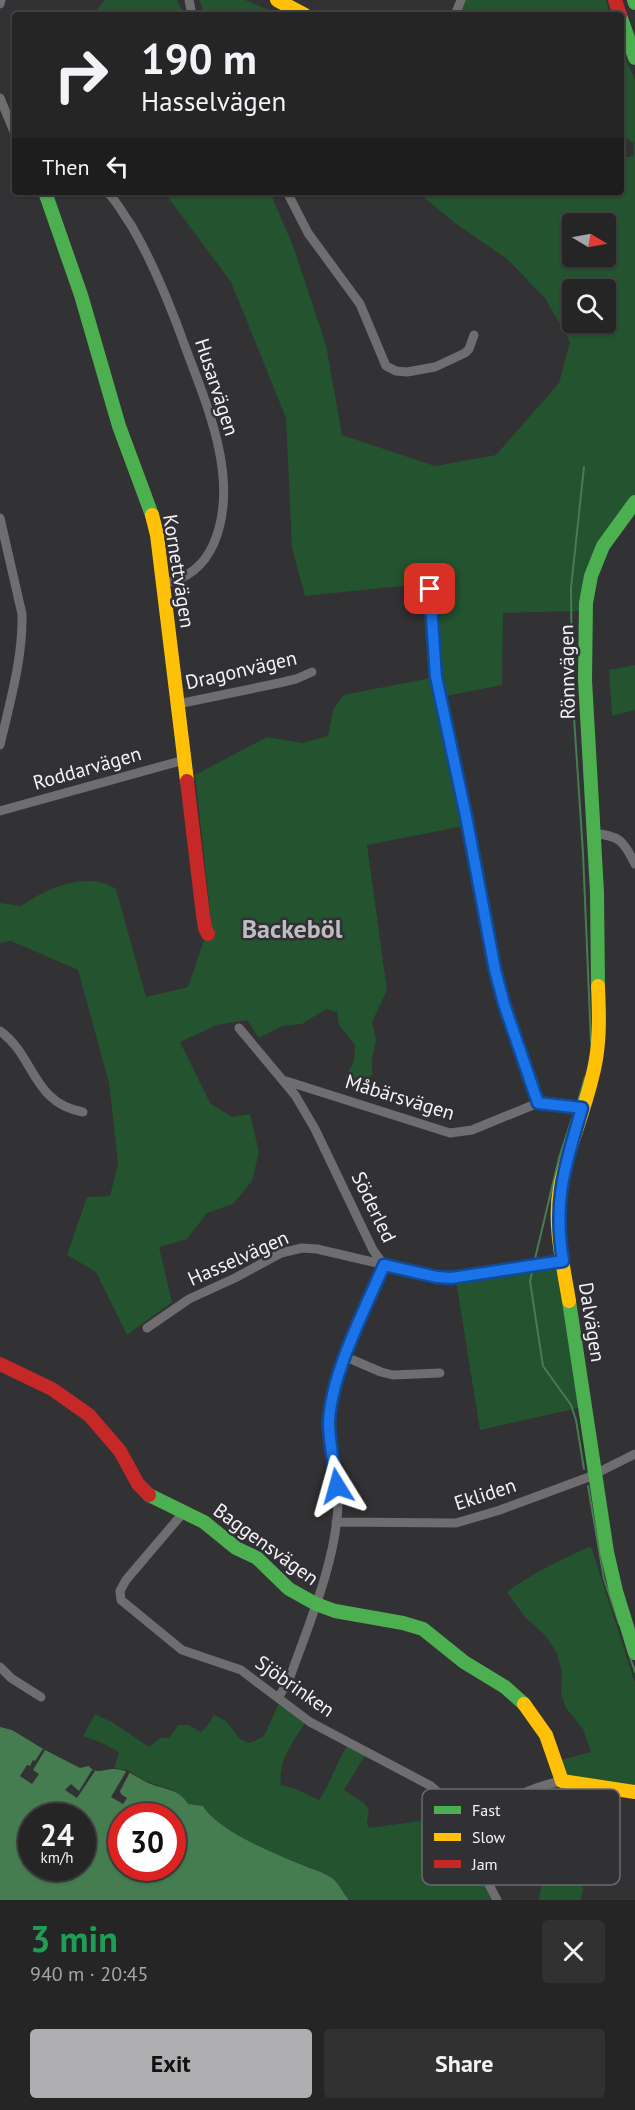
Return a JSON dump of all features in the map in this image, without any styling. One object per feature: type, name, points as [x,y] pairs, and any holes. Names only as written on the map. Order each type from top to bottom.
[{"type":"main road","points":[[277,0],[299,12]]},
{"type":"main road","points":[[624,28],[635,58]]},
{"type":"main road","name":"Kornettvägen","points":[[46,195],[81,295],[119,426],[149,506],[157,536],[183,760],[205,928],[208,934]]},
{"type":"main road","name":"Rönnvägen","points":[[594,854],[585,672],[586,603],[591,576],[603,546],[635,502]]},
{"type":"main road","name":"Dalvägen","points":[[594,854],[597,892],[599,1029],[596,1059],[588,1094],[560,1188],[558,1219],[608,1552],[616,1590],[635,1653]]},
{"type":"main road","name":"Baggensvägen","points":[[0,1364],[52,1389],[89,1415],[120,1451],[143,1490],[160,1502],[204,1522],[224,1539],[257,1558],[289,1589],[316,1604],[335,1611],[403,1623],[423,1629],[464,1662],[505,1687],[521,1700],[546,1735],[562,1781]]},
{"type":"main road","points":[[562,1781],[635,1791]]},
{"type":"street","points":[[0,98],[12,127]]},
{"type":"street","name":"Husarvägen","points":[[109,195],[131,226],[159,279],[201,388],[220,461],[221,520],[211,551],[199,567],[190,574],[180,580],[164,583]]},
{"type":"street","points":[[289,195],[308,233],[360,304],[386,366],[396,371],[407,372],[435,367],[465,353],[474,335]]},
{"type":"street","points":[[0,518],[23,626],[0,745]]},
{"type":"street","points":[[430,589],[436,677],[466,816],[495,970],[504,1004],[538,1103],[582,1108]]},
{"type":"street","name":"Dragonvägen","points":[[178,704],[296,680],[312,672]]},
{"type":"street","name":"Roddarvägen","points":[[0,811],[183,760]]},
{"type":"street","points":[[592,833],[610,835],[620,839],[635,864]]},
{"type":"street","name":"Söderled","points":[[239,1028],[295,1095],[315,1129],[373,1250],[384,1265],[334,1392],[329,1422],[338,1501],[330,1560],[289,1680],[278,1698]]},
{"type":"street","points":[[0,1031],[15,1046],[48,1095],[63,1106],[83,1112]]},
{"type":"street","name":"Måbärsvägen","points":[[283,1080],[450,1133],[472,1130],[538,1103]]},
{"type":"street","name":"Hasselvägen","points":[[147,1328],[189,1299],[291,1250],[302,1248],[317,1249],[437,1277],[451,1278],[563,1261]]},
{"type":"street","points":[[346,1357],[381,1372],[440,1373]]},
{"type":"street","name":"Ekliden","points":[[336,1522],[456,1523],[500,1510],[596,1474],[635,1454]]},
{"type":"street","name":"Sjöbrinken","points":[[183,1513],[126,1580],[119,1596],[129,1607],[182,1650],[241,1670],[334,1736],[408,1772],[434,1789]]},
{"type":"street","points":[[0,1667],[11,1678],[40,1697]]},
{"type":"street","points":[[532,1789],[562,1781]]},
{"type":"street","name":"Sjöbrinken","points":[[489,1885],[497,1900]]},
{"type":"shaded area","points":[[105,0],[177,0],[183,12],[95,12]]},
{"type":"shaded area","points":[[199,0],[245,0],[274,12],[204,12]]},
{"type":"shaded area","points":[[464,0],[606,0],[609,12],[460,12]]},
{"type":"shaded area","points":[[624,55],[635,80],[635,498],[604,537],[581,611],[503,613],[502,685],[446,696],[440,672],[432,583],[305,596],[292,548],[286,418],[231,282],[166,195],[271,195],[293,246],[326,345],[342,435],[435,466],[496,455],[559,383],[570,342],[565,333],[616,333],[616,279],[562,279],[562,328],[545,298],[507,259],[455,223],[421,195],[624,195],[624,158],[634,156],[634,143],[624,137]]},
{"type":"shaded area","points":[[635,665],[635,710],[612,716],[609,670]]},
{"type":"shaded area","points":[[431,678],[464,826],[367,845],[387,990],[372,1022],[376,1039],[372,1075],[357,1084],[345,1078],[354,1061],[355,1045],[339,1025],[337,1012],[326,1009],[302,1024],[282,1026],[259,1038],[247,1020],[217,1025],[180,1042],[210,1103],[232,1117],[250,1114],[259,1152],[252,1181],[233,1204],[207,1213],[187,1239],[159,1247],[172,1302],[127,1335],[96,1272],[67,1255],[87,1197],[110,1196],[118,1164],[109,1083],[78,970],[11,941],[0,943],[0,903],[21,906],[42,893],[80,881],[105,884],[116,889],[146,997],[188,987],[211,920],[195,775],[267,737],[303,743],[328,736],[333,710],[343,695]]},
{"type":"shaded area","points":[[561,1265],[583,1407],[480,1430],[456,1281]]},
{"type":"shaded area","points":[[591,1546],[635,1683],[635,1786],[565,1774],[560,1760],[591,1752],[583,1729],[566,1708],[561,1694],[562,1674],[557,1653],[545,1635],[524,1616],[507,1592],[537,1572]]},
{"type":"shaded area","points":[[279,1703],[306,1722],[284,1759],[281,1785],[319,1800],[347,1746],[366,1754],[344,1790],[364,1803],[369,1810],[367,1822],[369,1828],[421,1821],[422,1885],[485,1885],[492,1900],[349,1900],[329,1876],[248,1841],[221,1824],[203,1806],[187,1804],[170,1789],[145,1781],[127,1770],[114,1768],[119,1752],[83,1736],[95,1714],[112,1722],[149,1747],[160,1738],[169,1738],[178,1725],[189,1725],[201,1732],[214,1715],[226,1721],[240,1739],[250,1743],[264,1736]]},
{"type":"shaded area","points":[[0,1727],[12,1730],[80,1768],[89,1766],[95,1771],[112,1769],[124,1771],[180,1795],[188,1804],[203,1806],[221,1824],[248,1841],[332,1878],[349,1900],[0,1900]]},
{"type":"shaded area","points":[[559,1784],[558,1789],[545,1789]]},
{"type":"shaded area","points":[[577,1785],[600,1789],[576,1789]]},
{"type":"shaded area","points":[[541,1885],[582,1885],[581,1900],[539,1900]]},
{"type":"pier","points":[[43,1749],[45,1750],[33,1770],[39,1774],[32,1784],[20,1776],[27,1765],[30,1766],[33,1760],[35,1761]]},
{"type":"pier","points":[[92,1770],[95,1771],[77,1798],[65,1790],[71,1784],[79,1791]]},
{"type":"pier","points":[[127,1770],[130,1772],[120,1791],[127,1798],[124,1803],[111,1797]]},
{"type":"waterway","points":[[584,467],[571,588],[572,687],[583,853],[591,1042]]},
{"type":"waterway","points":[[578,1101],[585,1077]]},
{"type":"waterway","points":[[534,1263],[559,1158],[572,1118]]},
{"type":"waterway","points":[[533,1268],[530,1281],[543,1366],[571,1405],[576,1420],[584,1469]]},
{"type":"waterway","points":[[588,1486],[604,1579],[619,1624]]},
{"type":"waterway","points":[[630,1657],[635,1672]]},
{"type":"traffic: fast","points":[[624,27],[635,58]]},
{"type":"traffic: fast","points":[[46,195],[81,295],[119,426],[152,515]]},
{"type":"traffic: fast","points":[[598,986],[597,892],[585,680],[586,603],[591,576],[603,546],[635,502]]},
{"type":"traffic: fast","points":[[569,1301],[607,1552],[635,1653]]},
{"type":"traffic: fast","points":[[149,1495],[204,1522],[236,1548],[257,1558],[289,1589],[316,1604],[335,1611],[403,1623],[423,1629],[464,1662],[505,1687],[524,1704]]},
{"type":"traffic: slow","points":[[277,0],[299,12]]},
{"type":"traffic: slow","points":[[152,515],[157,535],[187,781]]},
{"type":"traffic: slow","points":[[569,1301],[560,1244],[558,1201],[564,1171],[589,1091],[596,1059],[599,1032],[598,986]]},
{"type":"traffic: slow","points":[[524,1704],[546,1735],[562,1781],[615,1789]]},
{"type":"traffic: slow","points":[[620,1790],[635,1792]]},
{"type":"traffic: jam","points":[[615,0],[619,12]]},
{"type":"traffic: jam","points":[[187,781],[202,907],[208,934]]},
{"type":"traffic: jam","points":[[0,1364],[52,1389],[89,1415],[120,1451],[138,1484],[149,1495]]},
{"type":"district","name":"Backeböl","points":[[292,928]]},
{"type":"route","points":[[337,1486],[329,1422],[334,1392],[342,1366],[384,1265],[451,1278],[563,1261],[558,1219],[560,1188],[582,1108],[538,1103],[504,1004],[495,970],[466,816],[436,677],[430,589]]}]
